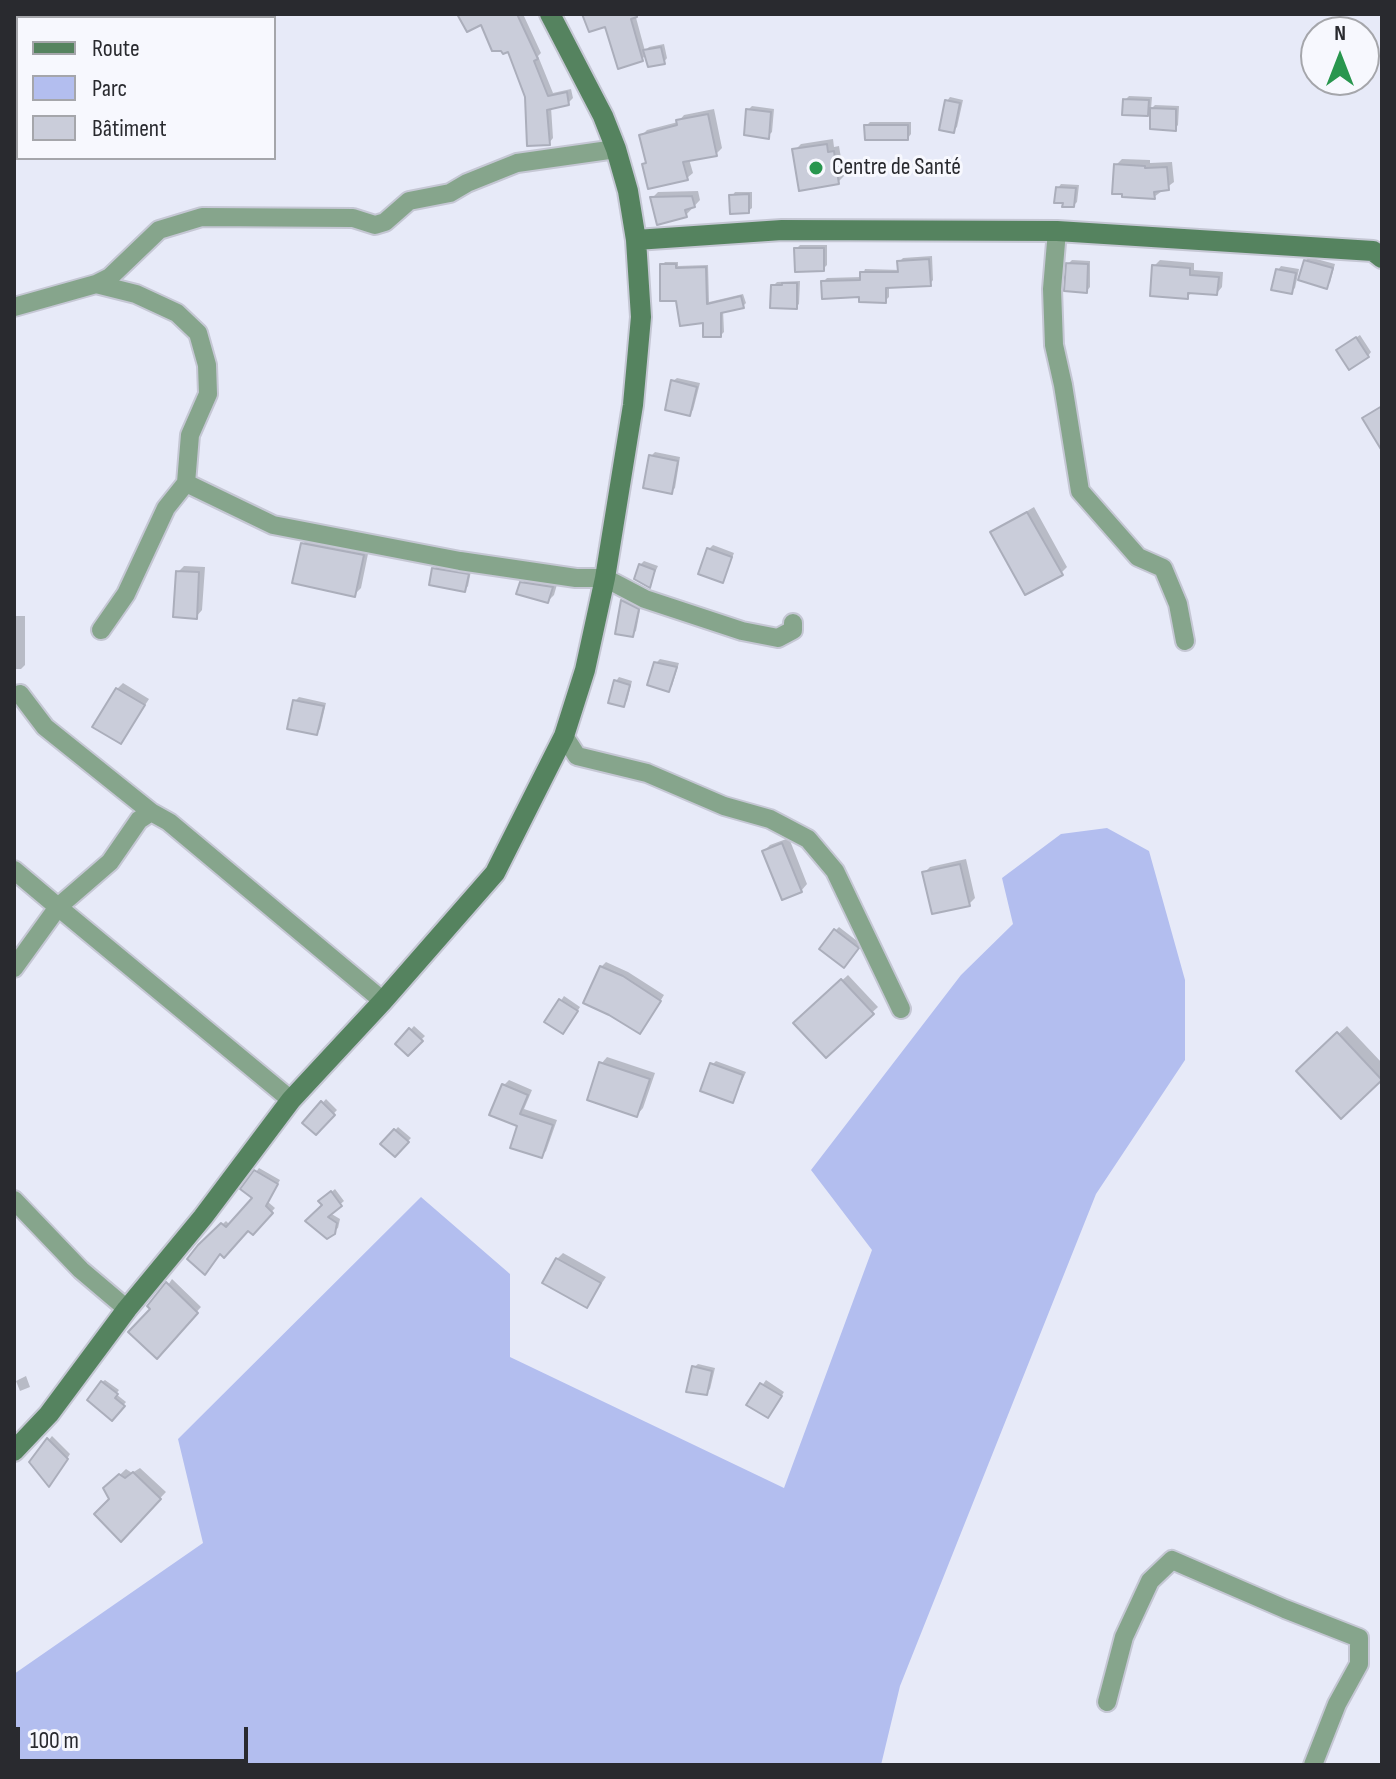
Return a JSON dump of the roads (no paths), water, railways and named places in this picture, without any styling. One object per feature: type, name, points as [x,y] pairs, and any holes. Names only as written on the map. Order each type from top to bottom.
[{"type":"street","points":[[14,1451],[49,1414],[291,1100],[495,873],[564,736],[585,670],[605,578],[633,405],[641,317],[636,240],[628,191],[616,149],[603,116],[550,14]]},
{"type":"street","points":[[14,307],[96,284],[110,277],[159,230],[202,217],[353,218],[375,225],[385,222],[409,201],[450,193],[517,163],[616,149]]},
{"type":"street","points":[[636,240],[782,230],[1057,231],[1379,251]]},
{"type":"street","points":[[1057,231],[1052,289],[1054,345],[1080,491],[1138,557],[1163,568],[1178,604],[1185,641]]},
{"type":"street","points":[[96,284],[136,294],[177,313],[198,333],[207,365],[208,394],[190,435],[186,483],[166,508],[126,594],[101,630]]},
{"type":"street","points":[[186,483],[273,525],[460,561],[576,578],[605,578],[645,599],[742,631],[778,638],[793,630],[793,623]]},
{"type":"street","points":[[20,694],[45,727],[151,812],[169,822],[383,1001]]},
{"type":"street","points":[[564,736],[577,756],[647,773],[724,806],[770,819],[808,839],[835,871],[901,1009]]},
{"type":"street","points":[[14,968],[58,907],[110,862],[139,820],[151,812]]},
{"type":"street","points":[[14,870],[291,1100]]},
{"type":"street","points":[[14,1200],[81,1270],[127,1309]]},
{"type":"street","points":[[1107,1702],[1124,1637],[1150,1581],[1172,1560],[1359,1638],[1359,1664],[1337,1704],[1313,1765]]},
{"type":"place","name":"Centre de Santé","points":[[816,168]]}]
